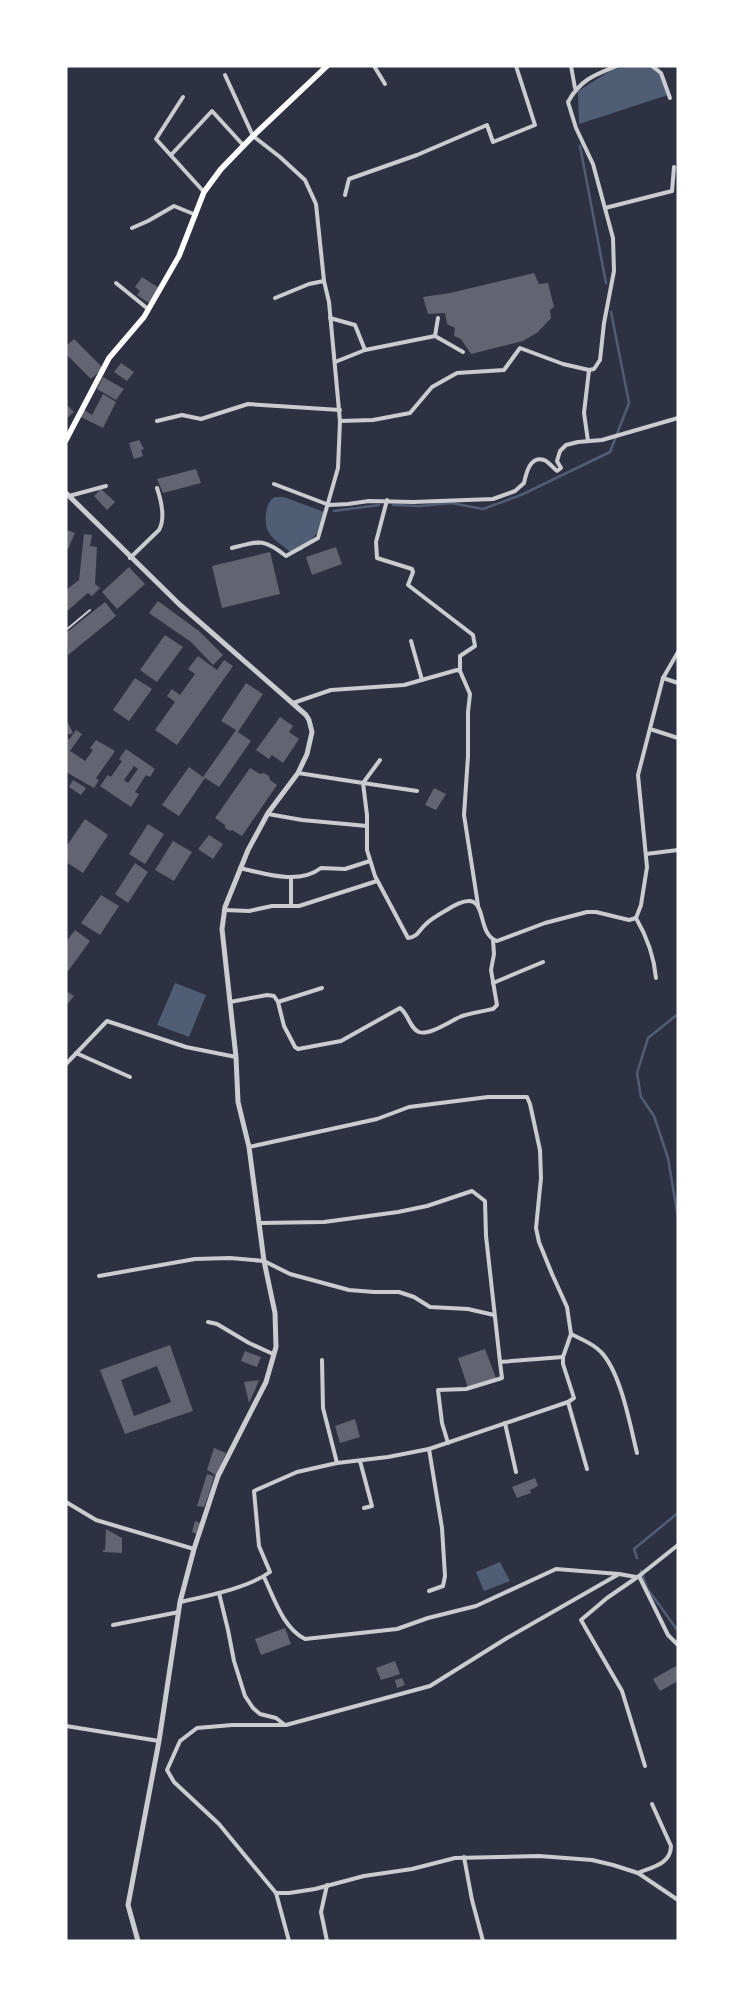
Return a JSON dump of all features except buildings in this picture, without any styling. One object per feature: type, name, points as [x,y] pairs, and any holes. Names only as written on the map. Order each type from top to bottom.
[{"type":"main road","points":[[66,440],[109,358],[148,309],[179,256],[204,192],[221,169],[253,136],[327,66]]},
{"type":"street","points":[[374,66],[385,84]]},
{"type":"street","points":[[344,195],[349,179],[417,155],[487,125],[493,142],[535,126],[516,66]]},
{"type":"street","points":[[572,66],[575,88]]},
{"type":"street","points":[[340,421],[372,420],[410,413],[432,387],[457,373],[504,370],[520,348],[563,364],[589,370],[594,369],[600,360],[604,324],[614,271],[614,238],[593,164],[571,115],[568,102],[575,88],[596,75],[617,66]]},
{"type":"street","points":[[652,66],[661,73],[670,98]]},
{"type":"street","points":[[225,75],[253,136],[305,180],[316,204],[340,410],[338,468],[329,505],[318,538],[286,556],[274,546],[259,541],[232,548]]},
{"type":"street","points":[[184,97],[156,138],[204,192]]},
{"type":"street","points":[[171,155],[212,111],[244,146]]},
{"type":"street","points":[[605,208],[672,191],[674,167]]},
{"type":"street","points":[[132,228],[148,222],[174,206],[196,215]]},
{"type":"street","points":[[275,298],[302,286],[324,281]]},
{"type":"street","points":[[116,283],[148,309]]},
{"type":"street","points":[[330,318],[355,325],[365,350]]},
{"type":"street","points":[[435,336],[438,318]]},
{"type":"street","points":[[335,362],[365,350],[435,336],[463,352]]},
{"type":"street","points":[[588,441],[584,413],[589,370]]},
{"type":"street","points":[[157,421],[182,415],[201,419],[248,404],[340,410]]},
{"type":"street","points":[[274,484],[329,505],[387,500],[412,502],[493,499],[515,491],[524,483],[530,464],[537,460],[544,460],[557,470],[561,468],[557,461],[560,451],[566,445],[610,438],[678,418]]},
{"type":"street","points":[[68,495],[106,486]]},
{"type":"street","points":[[130,558],[159,530],[162,524],[163,513],[157,488]]},
{"type":"street","points":[[68,495],[130,558],[245,663],[293,703],[309,720],[312,732],[307,754],[298,773],[268,814],[240,868],[224,910],[222,929],[236,1057],[238,1102],[249,1147],[264,1261],[275,1313],[276,1347],[266,1382],[218,1476],[194,1550],[180,1602],[159,1741],[128,1905],[138,1941]]},
{"type":"street","points":[[230,1002],[266,995],[274,996],[278,1002],[284,1026],[292,1043],[295,1047],[302,1049],[341,1041],[400,1008],[404,1011],[415,1030],[427,1033],[463,1016],[497,1006],[491,970],[494,954],[493,940],[486,930],[478,905],[464,815],[470,694],[460,671],[460,656],[475,646],[472,635],[408,585],[413,572],[412,569],[377,558],[376,542],[387,500]]},
{"type":"street","points":[[411,641],[422,680]]},
{"type":"street","points":[[493,940],[502,940],[545,923],[587,912],[596,912],[629,920],[636,918],[642,905],[647,867],[638,775],[663,678],[678,652]]},
{"type":"street","points":[[293,703],[331,690],[404,685],[456,670],[460,671]]},
{"type":"street","points":[[663,678],[678,683]]},
{"type":"street","points":[[650,729],[678,738]]},
{"type":"street","points":[[380,760],[363,783],[367,850],[377,880],[408,938],[418,935],[424,925],[461,902],[471,901],[478,905]]},
{"type":"street","points":[[298,773],[417,791]]},
{"type":"street","points":[[268,814],[302,820],[367,826]]},
{"type":"street","points":[[646,854],[678,850]]},
{"type":"street","points":[[240,868],[283,877],[313,874],[321,868],[345,869],[370,861]]},
{"type":"street","points":[[291,876],[291,906]]},
{"type":"street","points":[[224,910],[249,911],[272,906],[299,906],[377,880]]},
{"type":"street","points":[[636,918],[644,932],[655,960],[656,978]]},
{"type":"street","points":[[493,982],[543,962]]},
{"type":"street","points":[[278,1002],[322,988]]},
{"type":"street","points":[[66,1064],[107,1021],[186,1047],[236,1057]]},
{"type":"street","points":[[76,1053],[130,1076]]},
{"type":"street","points":[[180,1602],[219,1593],[264,1577],[270,1572],[259,1546],[254,1491],[297,1472],[337,1463],[388,1458],[429,1449],[568,1402],[574,1398],[563,1364],[563,1357],[571,1334],[568,1307],[552,1274],[536,1228],[542,1178],[540,1150],[527,1097],[488,1097],[409,1107],[377,1119],[249,1147]]},
{"type":"street","points":[[259,1222],[324,1222],[398,1212],[427,1206],[472,1191],[486,1200],[486,1236],[502,1378],[466,1389],[438,1390],[442,1423],[448,1443]]},
{"type":"street","points":[[99,1276],[194,1259],[230,1258],[264,1261],[290,1274],[349,1290],[398,1292],[414,1298],[430,1308],[468,1310],[494,1315]]},
{"type":"street","points":[[208,1322],[217,1324],[273,1354]]},
{"type":"street","points":[[571,1334],[601,1352],[614,1373],[622,1392],[637,1453]]},
{"type":"street","points":[[500,1362],[563,1357]]},
{"type":"street","points":[[322,1360],[321,1394],[323,1408],[337,1463]]},
{"type":"street","points":[[568,1402],[587,1469]]},
{"type":"street","points":[[505,1423],[516,1472]]},
{"type":"street","points":[[429,1449],[442,1528],[445,1576],[443,1586],[429,1591]]},
{"type":"street","points":[[360,1461],[372,1506],[364,1508]]},
{"type":"street","points":[[66,1502],[96,1520],[194,1550]]},
{"type":"street","points":[[645,1766],[622,1691],[581,1620],[607,1598],[638,1577],[678,1545]]},
{"type":"street","points":[[264,1577],[289,1627],[297,1635],[305,1639],[397,1629],[428,1618],[476,1606],[556,1570],[638,1577]]},
{"type":"street","points":[[289,1941],[276,1893],[218,1824],[170,1778],[167,1770],[168,1765],[180,1741],[198,1728],[286,1725],[430,1686],[507,1638],[619,1574]]},
{"type":"street","points":[[638,1577],[668,1635],[678,1645]]},
{"type":"street","points":[[219,1593],[234,1661],[246,1696],[253,1708],[260,1714],[276,1718],[286,1725]]},
{"type":"street","points":[[113,1625],[179,1612]]},
{"type":"street","points":[[66,1726],[159,1741]]},
{"type":"street","points":[[638,1873],[664,1862],[671,1853],[670,1846],[652,1804]]},
{"type":"street","points":[[276,1893],[289,1893],[364,1876],[412,1869],[464,1857],[539,1856],[592,1860],[638,1873],[678,1900]]},
{"type":"street","points":[[464,1857],[472,1900],[483,1941]]},
{"type":"street","points":[[327,1885],[320,1912],[327,1941]]},
{"type":"lane","points":[[66,630],[90,610]]},
{"type":"water","points":[[624,66],[653,66],[660,69],[668,95],[579,124],[578,91],[610,71]]},
{"type":"water","points":[[275,497],[284,497],[324,512],[324,525],[301,551],[290,552],[273,538],[267,529],[267,508]]},
{"type":"water","points":[[175,983],[206,995],[189,1037],[157,1025]]},
{"type":"water","points":[[500,1562],[510,1581],[484,1591],[476,1572]]},
{"type":"waterway","points":[[580,146],[606,283]]},
{"type":"waterway","points":[[393,505],[420,506],[451,503],[483,509],[521,495],[610,452],[629,403],[611,312]]},
{"type":"waterway","points":[[334,511],[379,505]]},
{"type":"waterway","points":[[678,1014],[648,1038],[637,1073],[641,1097],[654,1116],[668,1158],[678,1218]]},
{"type":"waterway","points":[[637,1558],[634,1549],[678,1513]]},
{"type":"waterway","points":[[641,1571],[647,1588],[678,1631]]}]
